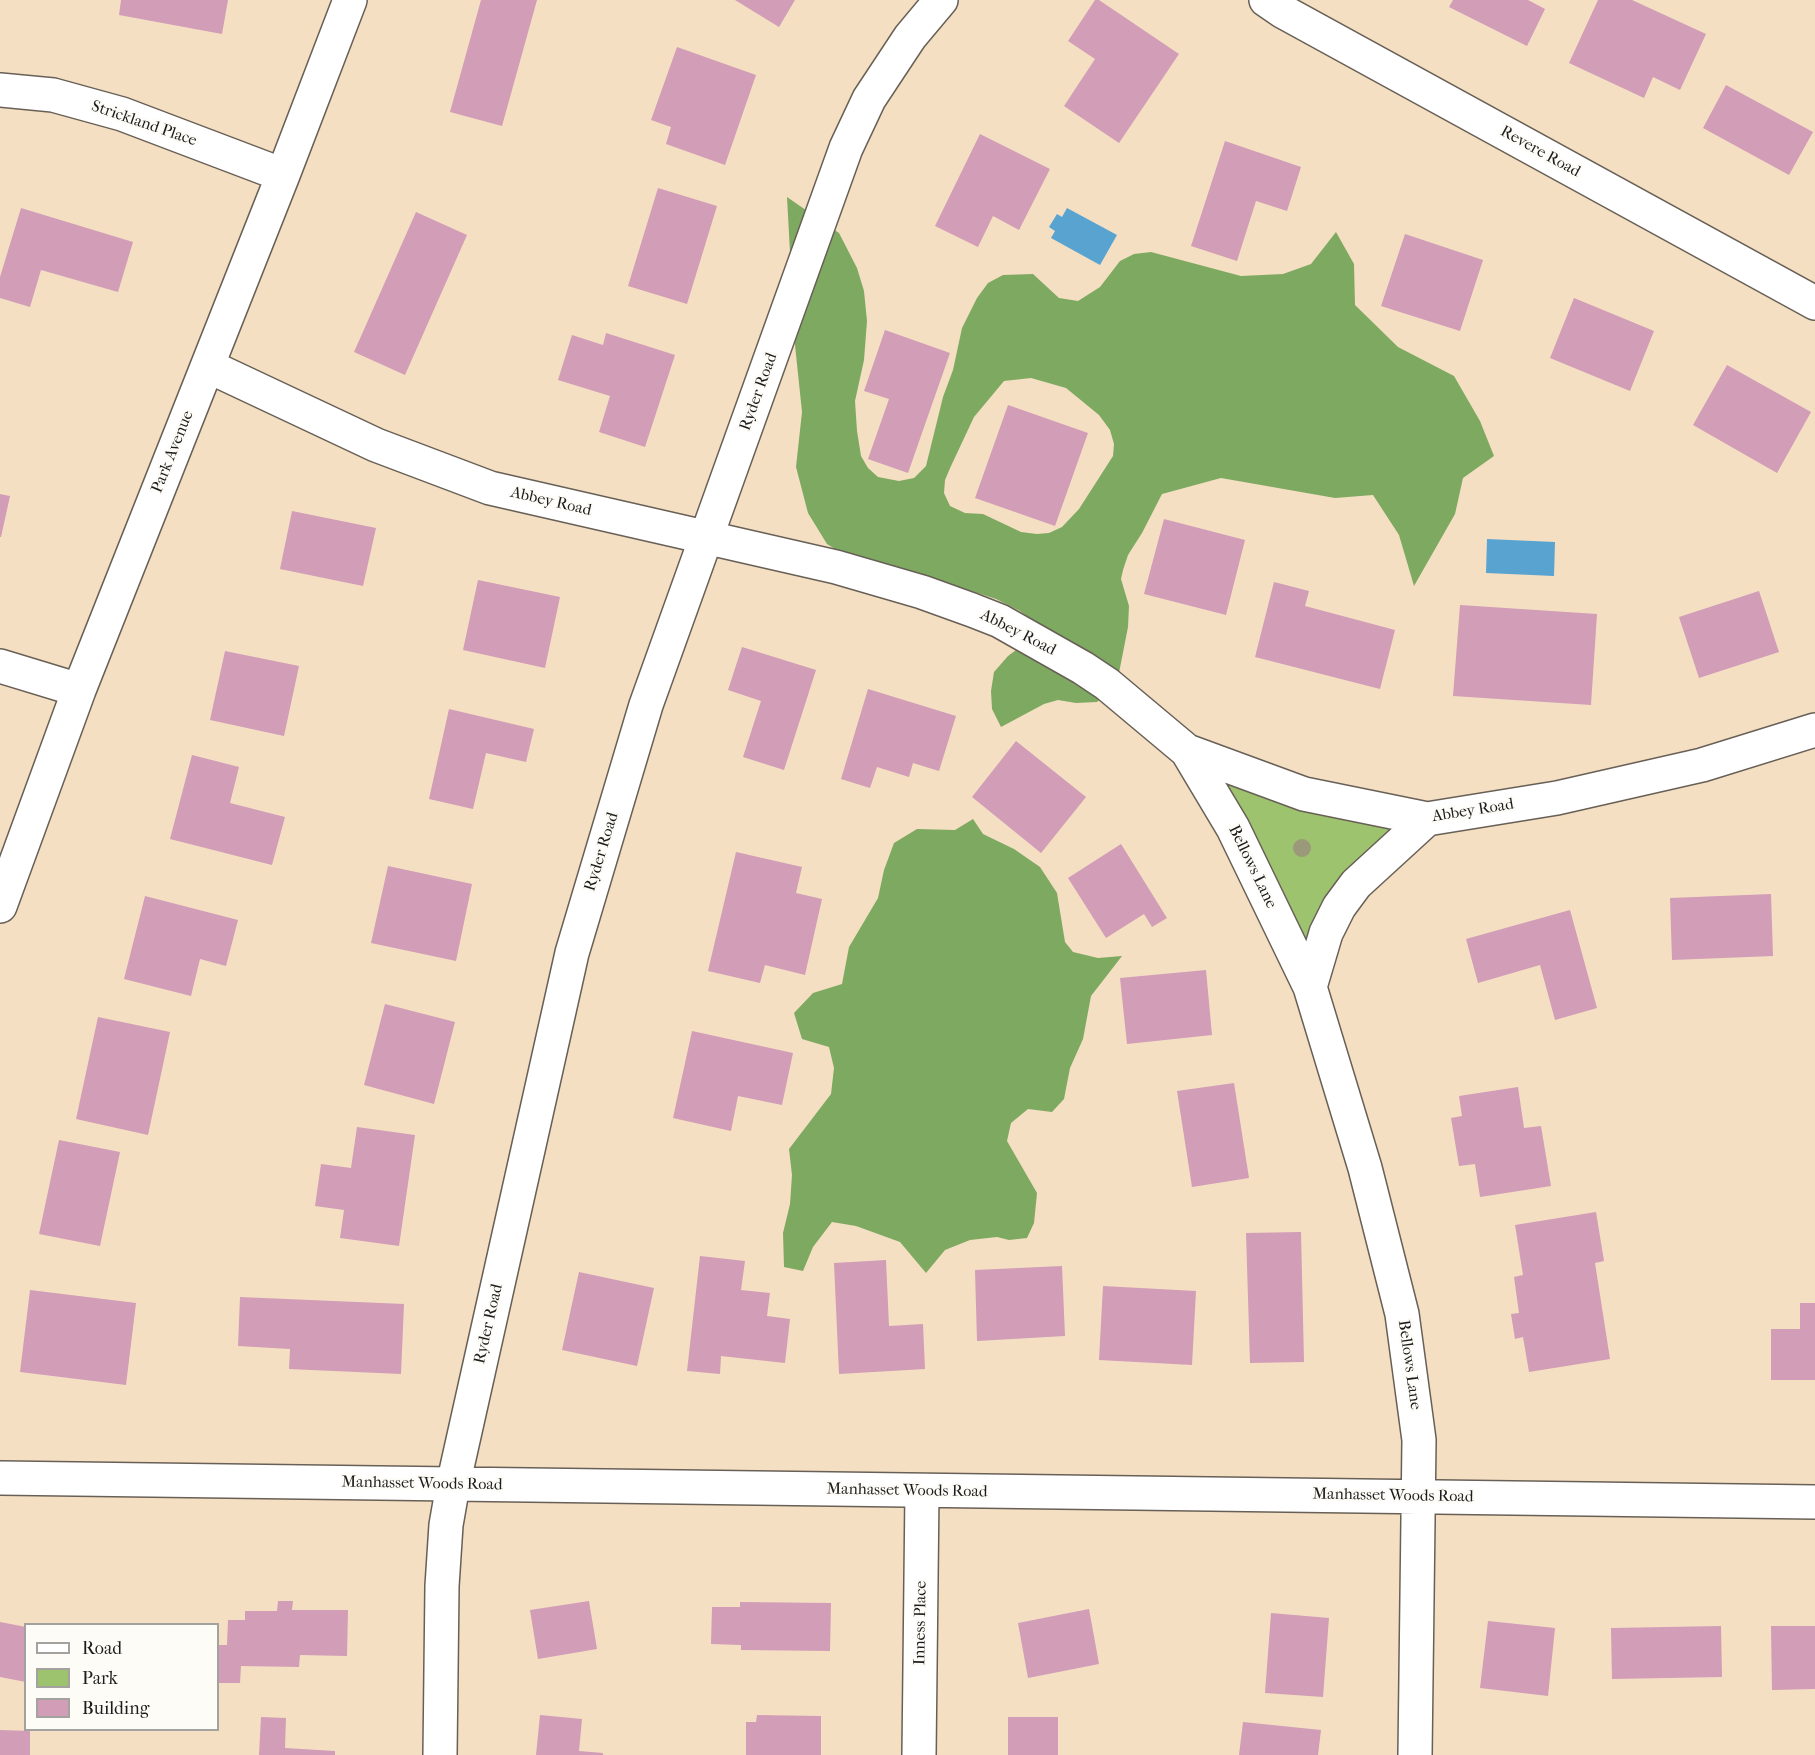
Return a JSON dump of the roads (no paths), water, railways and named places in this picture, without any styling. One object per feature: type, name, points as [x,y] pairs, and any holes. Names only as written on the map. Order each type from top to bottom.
[{"type":"street","name":"Park Avenue","points":[[0,906],[79,690],[350,0]]},
{"type":"street","name":"Ryder Road","points":[[440,1755],[442,1586],[446,1525],[572,953],[646,705],[846,148],[869,99],[910,37],[941,0]]},
{"type":"street","name":"Revere Road","points":[[1266,0],[1815,303]]},
{"type":"street","name":"Strickland Place","points":[[0,90],[53,95],[122,114],[283,175]]},
{"type":"street","name":"Abbey Road","points":[[208,366],[376,445],[490,488],[870,577],[922,592],[1000,621],[1107,684],[1187,751],[1304,794],[1426,819],[1557,798],[1702,765],[1815,730]]},
{"type":"street","points":[[0,666],[79,690]]},
{"type":"street","name":"Bellows Lane","points":[[1187,751],[1233,828],[1310,987],[1365,1168],[1402,1314],[1419,1440],[1415,1755]]},
{"type":"street","points":[[1310,987],[1326,933],[1339,908],[1356,884],[1426,819]]},
{"type":"street","name":"Manhasset Woods Road","points":[[0,1478],[1815,1502]]},
{"type":"street","name":"Inness Place","points":[[919,1755],[922,1491]]},
{"type":"water","points":[[1067,208],[1117,235],[1100,265],[1051,238],[1055,231],[1049,227],[1057,214],[1062,217]]},
{"type":"water","points":[[1487,539],[1555,542],[1554,576],[1486,573]]}]
